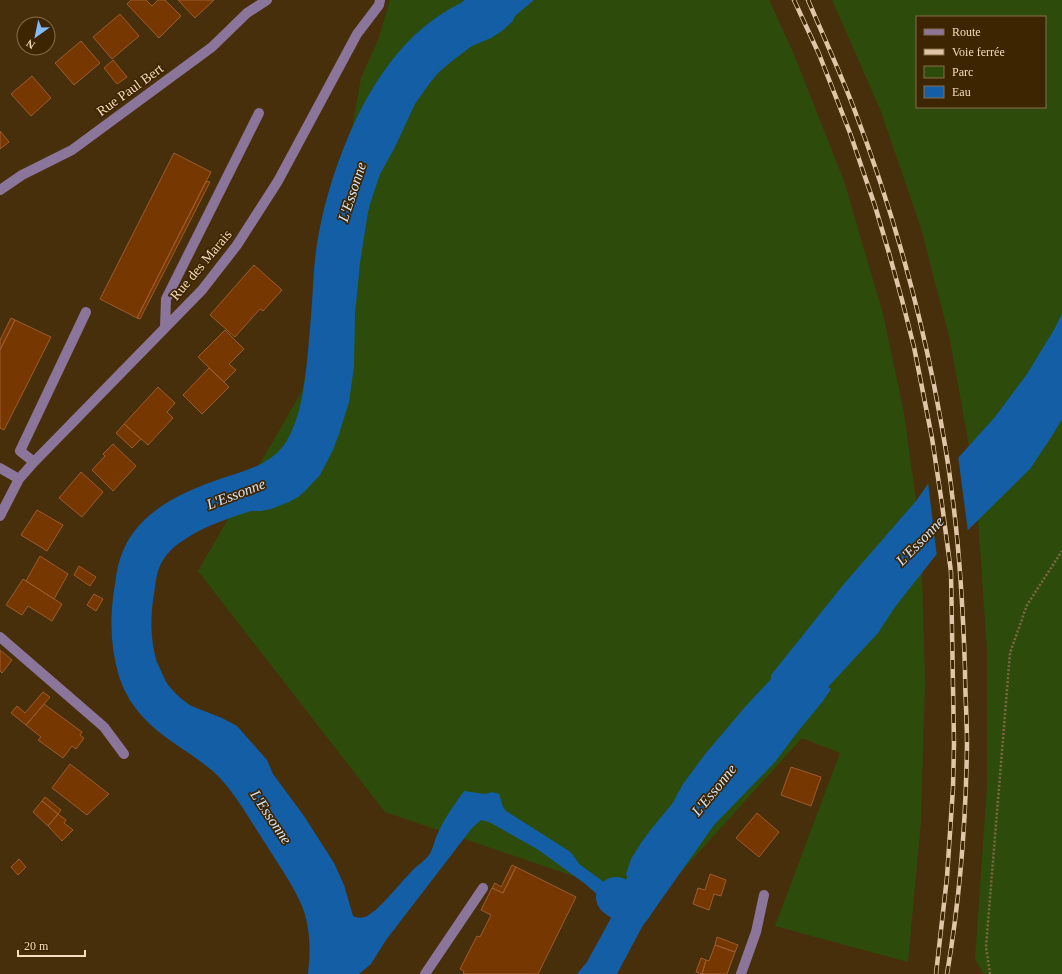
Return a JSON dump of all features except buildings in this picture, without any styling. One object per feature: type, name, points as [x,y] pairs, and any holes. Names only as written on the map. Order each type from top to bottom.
[{"type":"street","name":"Rue Paul Bert","points":[[0,190],[22,175],[72,150],[212,48],[247,13],[268,0]]},
{"type":"street","name":"Rue des Marais","points":[[0,516],[19,479],[164,327],[202,290],[238,245],[278,181],[357,34],[379,5],[380,0]]},
{"type":"street","points":[[164,327],[166,299],[259,113]]},
{"type":"street","points":[[34,462],[20,451],[86,312]]},
{"type":"street","points":[[0,468],[19,479]]},
{"type":"street","points":[[0,637],[104,727],[124,754]]},
{"type":"street","points":[[425,974],[484,888]]},
{"type":"street","points":[[741,974],[756,932],[764,894]]},
{"type":"path","points":[[990,974],[986,947],[1010,653],[1027,605],[1062,551]]},
{"type":"green space","points":[[390,0],[769,0],[793,52],[844,181],[883,314],[904,413],[916,501],[922,573],[925,682],[921,821],[908,962],[775,926],[840,753],[802,738],[653,903],[385,812],[198,571],[302,391],[361,78],[378,40]]},
{"type":"green space","points":[[832,0],[1062,0],[1062,974],[984,974],[975,959],[987,787],[987,651],[978,519],[969,446],[950,340],[921,228],[880,109]]},
{"type":"water","points":[[496,0],[534,0],[515,16],[512,22],[502,31],[491,38],[472,46],[438,73],[415,104],[394,149],[380,174],[368,212],[360,263],[355,314],[354,367],[349,402],[333,450],[320,475],[305,491],[289,502],[261,511],[243,511],[206,527],[170,549],[157,565],[153,573],[149,590],[148,613],[150,635],[156,660],[171,691],[189,705],[222,718],[237,726],[267,760],[273,774],[304,816],[334,863],[344,885],[353,916],[362,918],[371,914],[429,855],[443,823],[464,791],[485,794],[492,792],[499,794],[503,807],[506,811],[569,851],[579,864],[619,893],[614,902],[605,901],[584,883],[537,849],[489,822],[481,820],[472,828],[386,940],[371,964],[359,974],[328,974],[328,924],[324,908],[316,888],[300,861],[243,774],[227,757],[175,720],[153,698],[144,685],[135,660],[132,639],[132,607],[138,567],[149,545],[157,535],[168,526],[204,506],[251,490],[271,481],[290,469],[304,451],[314,428],[324,390],[336,256],[341,224],[361,159],[374,128],[390,99],[408,72],[428,50],[446,35],[468,22]]},
{"type":"water","points":[[1062,313],[1062,419],[1030,469],[968,530],[936,555],[895,607],[878,633],[828,687],[831,689],[823,701],[775,762],[714,825],[642,927],[617,974],[577,974],[587,962],[630,883],[626,874],[631,859],[652,828],[672,804],[683,784],[706,753],[771,679],[771,675],[843,585],[916,501],[928,484],[958,458],[995,417],[1027,374],[1055,328]]},
{"type":"pier","points":[[958,455],[968,532],[937,557],[928,482]]},
{"type":"waterway","name":"L'Essonne","points":[[328,974],[328,924],[324,908],[316,888],[300,861],[243,774],[227,757],[175,720],[153,698],[144,685],[135,660],[132,639],[132,607],[138,567],[149,545],[157,535],[168,526],[204,506],[251,490],[271,481],[290,469],[304,451],[314,428],[324,390],[336,256],[341,224],[361,159],[374,128],[390,99],[408,72],[428,50],[446,35],[468,22],[496,0]]},
{"type":"waterway","name":"L'Essonne","points":[[616,897],[632,907],[654,873]]},
{"type":"railway","points":[[794,0],[819,54],[850,133],[875,206],[889,253],[914,347],[932,438],[942,504],[951,572],[954,744],[953,788],[947,877],[936,974]]},
{"type":"railway","points":[[808,0],[837,66],[866,140],[900,244],[926,349],[948,466],[961,581],[967,744],[962,859],[952,945],[947,974]]}]
